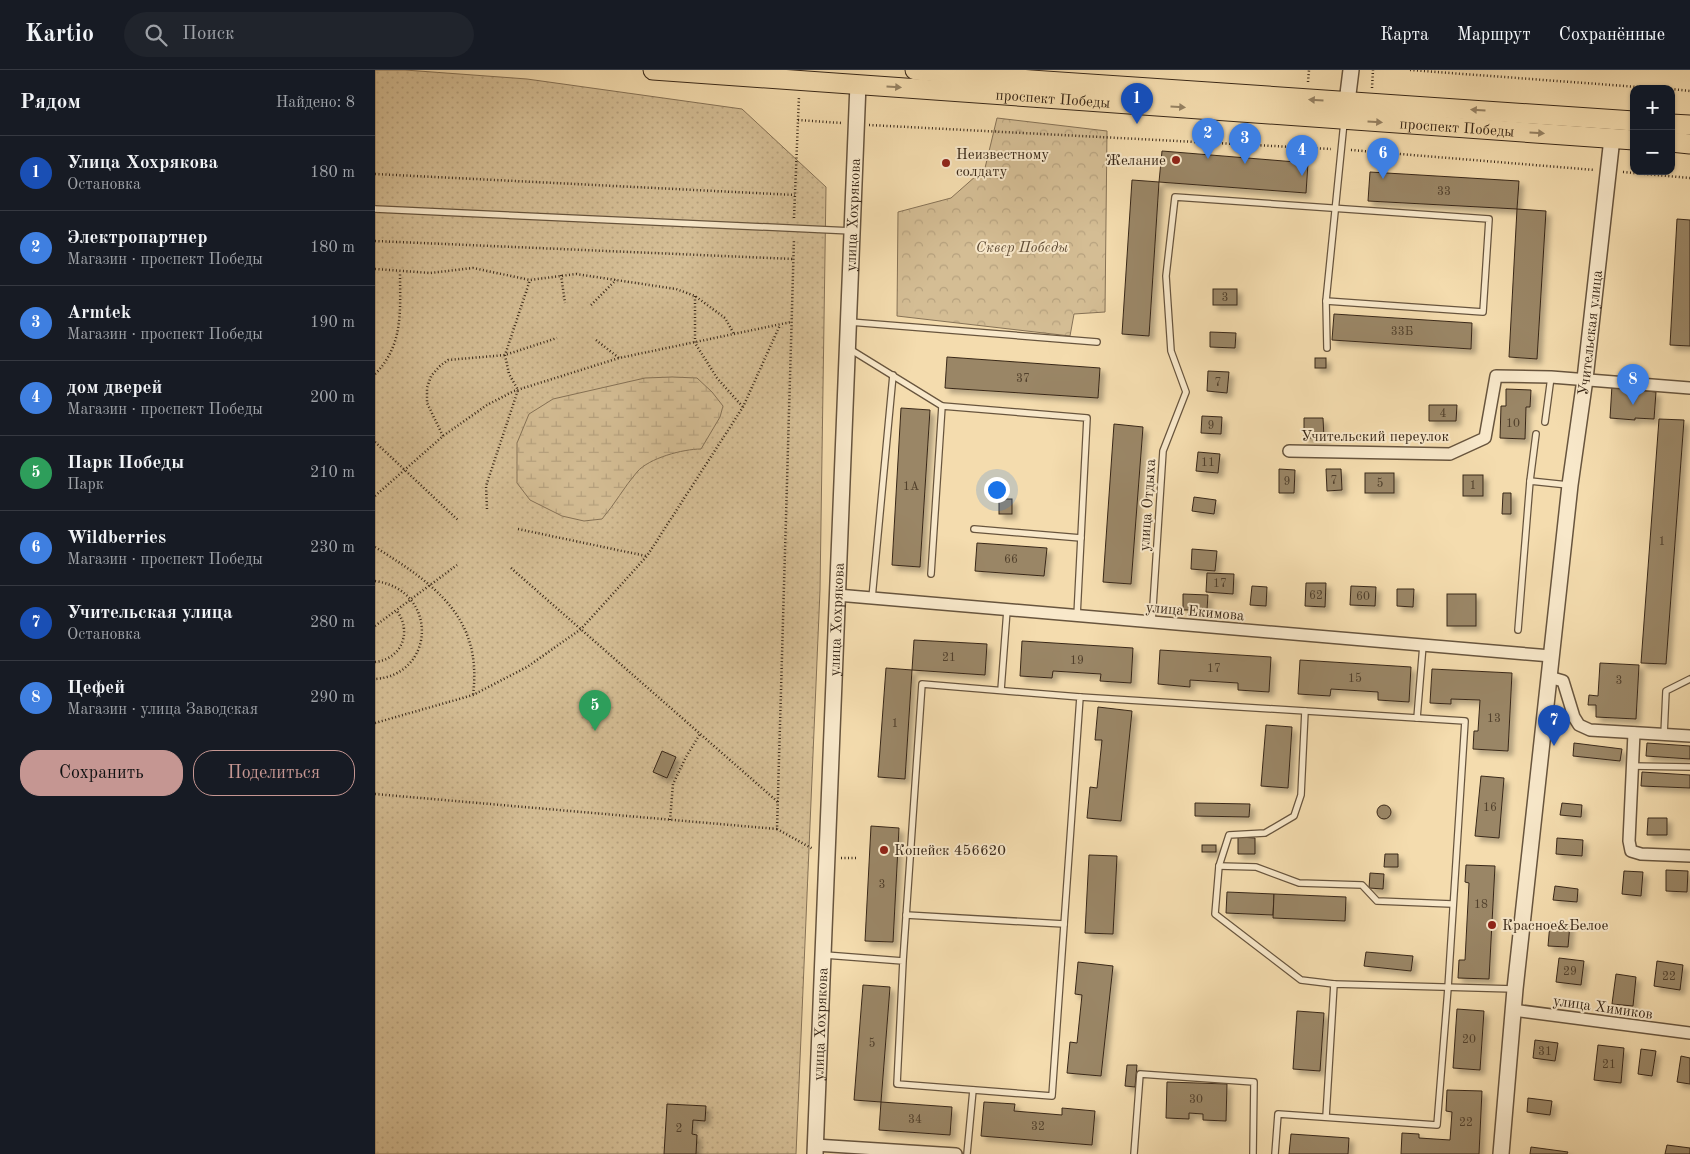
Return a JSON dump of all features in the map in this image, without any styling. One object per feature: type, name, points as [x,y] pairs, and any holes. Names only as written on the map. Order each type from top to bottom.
[{"type":"main road","name":"проспект Победы","points":[[653,70],[799,80],[858,77],[1346,111],[1630,121]]},
{"type":"main road","name":"проспект Победы","points":[[915,70],[1032,78],[1630,140]]},
{"type":"main road","points":[[1612,138],[1614,119]]},
{"type":"main road","points":[[1675,124],[1690,125]]},
{"type":"main road","points":[[1675,142],[1690,144]]},
{"type":"street","points":[[1346,111],[1351,70]]},
{"type":"street","name":"улица Хохрякова","points":[[815,1150],[858,77]]},
{"type":"street","name":"Учительская улица","points":[[1501,1154],[1515,989],[1551,656],[1612,138]]},
{"type":"street","name":"Учительский переулок","points":[[1289,451],[1450,454],[1485,438],[1496,376],[1585,379],[1690,388]]},
{"type":"street","name":"улица Екимова","points":[[837,595],[1551,656]]},
{"type":"street","points":[[1549,677],[1563,681],[1573,716],[1579,725],[1589,730],[1690,736]]},
{"type":"street","points":[[1634,733],[1629,841],[1631,851],[1641,854],[1690,856]]},
{"type":"street","name":"улица Химиков","points":[[1513,1010],[1690,1033]]},
{"type":"street","points":[[815,1150],[956,1154]]},
{"type":"lane","points":[[1327,348],[1326,301],[1346,111]]},
{"type":"lane","name":"улица Отдыха","points":[[1152,622],[1163,451],[1186,392],[1171,351],[1166,276],[1175,197],[1335,208]]},
{"type":"lane","points":[[1326,301],[1483,312],[1489,219],[1335,208]]},
{"type":"lane","points":[[375,209],[852,231]]},
{"type":"lane","points":[[848,322],[1097,342]]},
{"type":"lane","points":[[847,347],[942,406],[1087,418],[1077,616]]},
{"type":"lane","points":[[872,598],[893,375]]},
{"type":"lane","points":[[1545,422],[1551,377]]},
{"type":"lane","points":[[931,574],[942,406]]},
{"type":"lane","points":[[1518,630],[1530,481],[1537,434]]},
{"type":"lane","points":[[1530,481],[1570,485]]},
{"type":"lane","points":[[974,529],[1081,538]]},
{"type":"lane","points":[[1001,690],[1007,610]]},
{"type":"lane","points":[[1417,718],[1423,645]]},
{"type":"lane","points":[[1664,735],[1666,691],[1690,678]]},
{"type":"lane","points":[[1080,697],[1052,1096],[897,1084],[903,961],[922,684],[1080,697],[1465,721],[1448,988],[1437,1125],[1278,1114],[1275,1154]]},
{"type":"lane","points":[[1305,711],[1301,795],[1294,816],[1265,833],[1229,835],[1219,866],[1215,914],[1301,980],[1334,984],[1515,989]]},
{"type":"lane","points":[[1631,766],[1690,767]]},
{"type":"lane","points":[[1219,866],[1257,867],[1299,883],[1362,885],[1377,901],[1452,904]]},
{"type":"lane","points":[[906,914],[1064,924]]},
{"type":"lane","points":[[823,954],[903,961]]},
{"type":"lane","points":[[1326,1117],[1334,984]]},
{"type":"lane","points":[[1134,1154],[1140,1074],[1253,1082],[1253,1154]]},
{"type":"lane","points":[[967,1154],[973,1090]]},
{"type":"path","points":[[1307,84],[1309,70]]},
{"type":"path","points":[[1372,89],[1373,70]]},
{"type":"path","points":[[1410,70],[1630,86]]},
{"type":"path","points":[[794,222],[799,80]]},
{"type":"path","points":[[1675,89],[1690,91]]},
{"type":"path","points":[[798,120],[1341,149],[1690,178]]},
{"type":"path","points":[[375,174],[795,194]]},
{"type":"path","points":[[375,794],[777,829],[794,232]]},
{"type":"path","points":[[375,241],[793,260]]},
{"type":"path","points":[[375,270],[430,273],[473,268],[530,280],[577,274],[677,289],[695,296],[725,318],[734,334]]},
{"type":"path","points":[[375,374],[389,356],[397,336],[401,310],[400,272]]},
{"type":"path","points":[[561,275],[565,303]]},
{"type":"path","points":[[487,509],[486,486],[518,390],[509,374],[505,355],[530,280]]},
{"type":"path","points":[[591,305],[616,280]]},
{"type":"path","points":[[695,296],[695,342],[717,378],[743,407]]},
{"type":"path","points":[[375,496],[443,436],[487,405],[518,390],[619,358],[791,322]]},
{"type":"path","points":[[375,723],[473,695],[527,667],[581,629],[647,556],[743,407],[780,325]]},
{"type":"path","points":[[443,436],[427,403],[427,388],[431,376],[440,366],[448,360],[505,355],[557,338]]},
{"type":"path","points":[[596,340],[619,358]]},
{"type":"path","points":[[375,442],[459,521]]},
{"type":"path","points":[[518,529],[647,556]]},
{"type":"path","points":[[375,547],[431,584],[460,620],[469,640],[475,662],[473,695]]},
{"type":"path","points":[[375,626],[457,565]]},
{"type":"path","points":[[511,568],[779,803]]},
{"type":"path","points":[[375,581],[394,586],[411,599],[421,621],[419,647],[409,664],[391,676],[375,679]]},
{"type":"path","points":[[375,662],[390,658],[403,642],[405,635],[403,622],[396,610]]},
{"type":"path","points":[[670,820],[673,784],[700,734]]},
{"type":"green space","points":[[375,70],[405,70],[527,79],[742,109],[826,187],[820,590],[796,1154],[375,1154]]},
{"type":"green space","name":"Сквер Победы","points":[[997,118],[1107,131],[1105,312],[1074,314],[1070,336],[897,316],[898,212],[951,198],[985,168]]},
{"type":"green space","points":[[645,378],[697,378],[723,406],[720,417],[701,449],[667,455],[642,467],[602,519],[584,521],[562,516],[530,500],[517,483],[517,443],[529,414],[553,399]]},
{"type":"building","points":[[1162,151],[1308,163],[1306,193],[1159,182]]},
{"type":"building","points":[[1370,172],[1519,181],[1517,209],[1368,201]]},
{"type":"building","points":[[1132,180],[1159,182],[1149,336],[1122,334]]},
{"type":"building","points":[[1517,209],[1546,211],[1537,359],[1509,357]]},
{"type":"building","points":[[1677,219],[1690,220],[1690,346],[1670,345]]},
{"type":"building","points":[[1213,289],[1237,289],[1237,305],[1213,305]]},
{"type":"building","points":[[1334,314],[1472,323],[1471,349],[1332,340]]},
{"type":"building","points":[[1210,332],[1236,333],[1235,348],[1210,347]]},
{"type":"building","points":[[947,357],[1100,368],[1098,398],[945,388]]},
{"type":"building","points":[[1315,358],[1326,358],[1326,368],[1315,368]]},
{"type":"building","points":[[1208,371],[1229,372],[1227,393],[1207,391]]},
{"type":"building","points":[[1612,385],[1637,387],[1637,390],[1656,392],[1654,419],[1610,418]]},
{"type":"building","points":[[1506,389],[1531,390],[1530,407],[1526,407],[1525,439],[1500,438],[1501,406],[1506,406]]},
{"type":"building","points":[[1429,405],[1457,405],[1456,421],[1429,421]]},
{"type":"building","points":[[901,408],[930,410],[920,567],[892,565]]},
{"type":"building","points":[[1202,416],[1222,417],[1221,434],[1201,433]]},
{"type":"building","points":[[1304,418],[1323,418],[1324,438],[1304,438]]},
{"type":"building","points":[[1659,419],[1684,420],[1666,664],[1641,663]]},
{"type":"building","points":[[1114,424],[1143,427],[1131,584],[1103,582]]},
{"type":"building","points":[[1198,452],[1220,454],[1218,473],[1196,471]]},
{"type":"building","points":[[1279,469],[1295,470],[1294,493],[1279,493]]},
{"type":"building","points":[[1326,469],[1341,469],[1342,490],[1327,491]]},
{"type":"building","points":[[1365,473],[1394,473],[1394,493],[1365,493]]},
{"type":"building","points":[[1463,475],[1483,475],[1483,496],[1463,496]]},
{"type":"building","points":[[1503,493],[1511,493],[1511,514],[1502,514]]},
{"type":"building","points":[[1194,497],[1216,500],[1214,514],[1192,511]]},
{"type":"building","points":[[999,499],[1012,499],[1012,514],[999,514]]},
{"type":"building","points":[[977,543],[1047,548],[1044,576],[975,571]]},
{"type":"building","points":[[1192,549],[1217,551],[1215,571],[1191,569]]},
{"type":"building","points":[[1207,573],[1234,574],[1233,594],[1206,592]]},
{"type":"building","points":[[1306,583],[1326,583],[1325,607],[1305,606]]},
{"type":"building","points":[[1252,586],[1267,587],[1266,606],[1250,605]]},
{"type":"building","points":[[1351,586],[1376,587],[1375,606],[1350,605]]},
{"type":"building","points":[[1397,589],[1414,589],[1413,607],[1397,606]]},
{"type":"building","points":[[1183,594],[1208,595],[1207,610],[1183,610]]},
{"type":"building","points":[[1447,594],[1476,594],[1476,626],[1447,626]]},
{"type":"building","points":[[914,640],[987,644],[985,675],[912,670]]},
{"type":"building","points":[[1022,641],[1133,648],[1131,683],[1100,681],[1101,674],[1053,671],[1052,678],[1020,676]]},
{"type":"building","points":[[1160,650],[1271,657],[1269,692],[1238,690],[1238,683],[1190,680],[1190,687],[1158,684]]},
{"type":"building","points":[[1300,660],[1411,667],[1409,702],[1378,700],[1378,692],[1331,689],[1330,696],[1298,694]]},
{"type":"building","points":[[1600,663],[1639,665],[1636,719],[1596,717],[1596,705],[1588,705],[1589,695],[1598,696]]},
{"type":"building","points":[[886,668],[912,670],[905,779],[878,777]]},
{"type":"building","points":[[1432,669],[1512,673],[1508,751],[1473,749],[1474,731],[1478,731],[1480,700],[1451,699],[1451,704],[1430,703]]},
{"type":"building","points":[[1098,707],[1132,711],[1121,821],[1087,818],[1090,787],[1097,788],[1102,740],[1095,740]]},
{"type":"building","points":[[1266,725],[1292,727],[1288,788],[1261,786]]},
{"type":"building","points":[[1574,743],[1622,749],[1620,761],[1573,756]]},
{"type":"building","points":[[1647,743],[1690,746],[1690,759],[1646,756]]},
{"type":"building","points":[[662,751],[676,757],[667,778],[653,772]]},
{"type":"building","points":[[1642,772],[1690,775],[1690,788],[1641,786]]},
{"type":"building","points":[[1481,776],[1504,778],[1499,838],[1475,836]]},
{"type":"building","points":[[1195,803],[1250,804],[1249,817],[1195,816]]},
{"type":"building","points":[[1562,803],[1582,805],[1581,817],[1560,815]]},
{"type":"building","points":[[1381,805],[1387,805],[1391,812],[1387,819],[1381,819],[1377,815],[1377,809]]},
{"type":"building","points":[[1648,818],[1667,818],[1667,835],[1647,835]]},
{"type":"building","points":[[871,826],[899,828],[893,942],[865,941]]},
{"type":"building","points":[[1238,837],[1255,838],[1255,854],[1238,854]]},
{"type":"building","points":[[1557,838],[1583,840],[1582,856],[1556,854]]},
{"type":"building","points":[[1202,845],[1216,845],[1216,852],[1202,852]]},
{"type":"building","points":[[1385,854],[1398,854],[1398,867],[1384,867]]},
{"type":"building","points":[[1089,855],[1117,856],[1113,934],[1085,933]]},
{"type":"building","points":[[1466,865],[1495,866],[1489,979],[1458,978],[1459,960],[1465,960],[1469,883],[1465,882]]},
{"type":"building","points":[[1666,870],[1688,871],[1687,892],[1666,891]]},
{"type":"building","points":[[1624,871],[1643,872],[1641,896],[1622,894]]},
{"type":"building","points":[[1370,873],[1384,874],[1383,889],[1369,888]]},
{"type":"building","points":[[1555,886],[1578,889],[1577,902],[1553,900]]},
{"type":"building","points":[[1227,892],[1274,894],[1273,915],[1226,913]]},
{"type":"building","points":[[1274,894],[1346,897],[1345,921],[1273,918]]},
{"type":"building","points":[[1550,923],[1570,924],[1568,947],[1548,946]]},
{"type":"building","points":[[1366,952],[1413,956],[1411,971],[1364,966]]},
{"type":"building","points":[[1559,958],[1584,961],[1581,985],[1556,982]]},
{"type":"building","points":[[1657,961],[1683,965],[1680,990],[1654,986]]},
{"type":"building","points":[[1078,962],[1113,966],[1101,1076],[1067,1073],[1070,1042],[1077,1043],[1082,995],[1075,994]]},
{"type":"building","points":[[1616,974],[1636,977],[1633,1006],[1612,1004]]},
{"type":"building","points":[[863,985],[890,987],[881,1102],[854,1100]]},
{"type":"building","points":[[1457,1009],[1484,1011],[1480,1070],[1453,1068]]},
{"type":"building","points":[[1297,1011],[1324,1013],[1320,1071],[1293,1069]]},
{"type":"building","points":[[1535,1040],[1558,1043],[1555,1061],[1533,1058]]},
{"type":"building","points":[[1598,1045],[1624,1048],[1621,1083],[1594,1080]]},
{"type":"building","points":[[1641,1049],[1656,1051],[1652,1076],[1638,1074]]},
{"type":"building","points":[[1681,1056],[1690,1058],[1690,1084],[1677,1082]]},
{"type":"building","points":[[1127,1065],[1137,1065],[1135,1087],[1125,1086]]},
{"type":"building","points":[[1167,1082],[1227,1084],[1226,1121],[1203,1120],[1203,1114],[1189,1113],[1189,1119],[1166,1118]]},
{"type":"building","points":[[1447,1090],[1482,1091],[1479,1154],[1401,1154],[1402,1133],[1419,1134],[1419,1138],[1450,1140],[1452,1112],[1446,1111]]},
{"type":"building","points":[[1528,1098],[1552,1101],[1550,1115],[1527,1112]]},
{"type":"building","points":[[881,1102],[952,1107],[950,1135],[879,1130]]},
{"type":"building","points":[[984,1102],[1015,1104],[1014,1111],[1062,1115],[1062,1108],[1095,1111],[1092,1145],[981,1136]]},
{"type":"building","points":[[667,1104],[706,1106],[705,1121],[693,1120],[692,1134],[697,1135],[696,1154],[664,1154]]},
{"type":"building","points":[[1291,1134],[1349,1138],[1348,1154],[1289,1154]]},
{"type":"building","points":[[1667,1145],[1690,1148],[1690,1154],[1665,1154]]},
{"type":"building","points":[[1531,1147],[1568,1152],[1567,1154],[1530,1154]]},
{"type":"place","name":"Улица Хохрякова","points":[[1137,124]]},
{"type":"place","name":"Электропартнер","points":[[1208,159]]},
{"type":"place","name":"Желание","points":[[1176,160]]},
{"type":"place","name":"Неизвестному солдату","points":[[946,163]]},
{"type":"place","name":"Armtek","points":[[1245,164]]},
{"type":"place","name":"дом дверей","points":[[1302,176]]},
{"type":"place","name":"Wildberries","points":[[1383,179]]},
{"type":"place","name":"Цефей","points":[[1633,405]]},
{"type":"place","name":"Парк Победы","points":[[595,731]]},
{"type":"place","name":"Учительская улица","points":[[1554,746]]},
{"type":"place","name":"Копейск 456620","points":[[884,850]]},
{"type":"place","name":"Красное&Белое","points":[[1492,925]]}]
